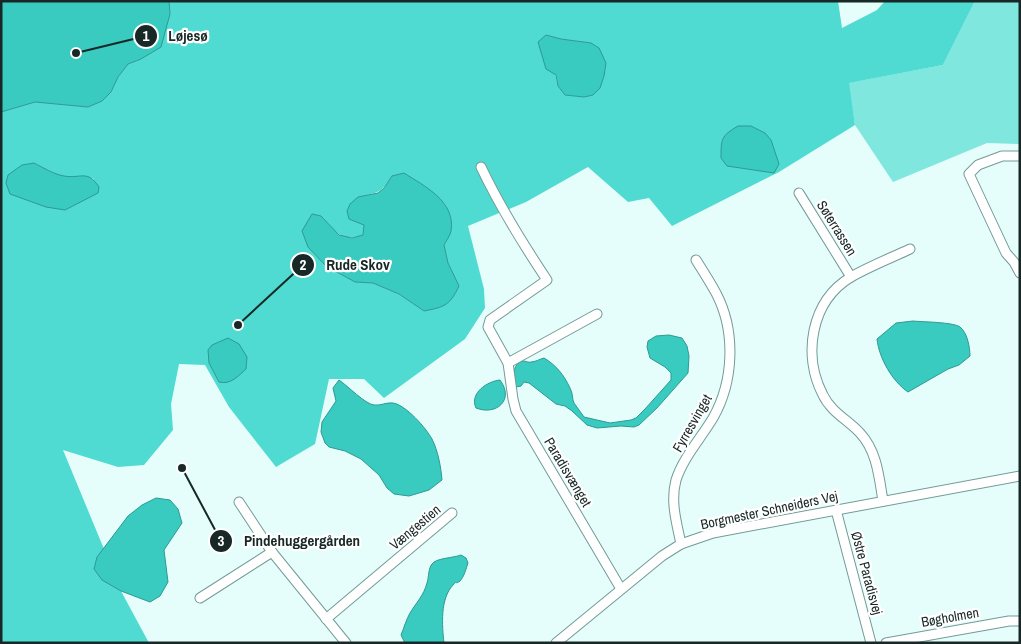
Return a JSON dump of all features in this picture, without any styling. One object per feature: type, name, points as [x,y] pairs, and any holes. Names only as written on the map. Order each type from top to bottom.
[{"type":"street","points":[[1020,156],[1002,156],[978,165],[969,174],[1006,253],[1020,273]]},
{"type":"street","name":"Paradisvænget","points":[[481,167],[511,224],[547,280],[490,320],[488,327],[508,363],[512,399],[516,411],[621,589]]},
{"type":"street","name":"Søterrassen","points":[[799,193],[851,277]]},
{"type":"street","name":"Søterrassen","points":[[883,501],[876,461],[870,447],[860,433],[835,412],[823,396],[816,378],[812,358],[812,336],[817,318],[825,303],[837,288],[851,277],[910,249]]},
{"type":"street","name":"Fyrresvinget","points":[[682,544],[674,506],[676,481],[682,466],[714,416],[725,391],[730,364],[729,338],[724,315],[717,294],[696,260]]},
{"type":"street","points":[[508,363],[596,314]]},
{"type":"street","name":"Borgmester Schneiders Vej","points":[[556,643],[662,556],[682,544],[713,533],[1020,476]]},
{"type":"street","points":[[240,502],[272,552],[346,643]]},
{"type":"street","name":"Østre Paradisvej","points":[[836,510],[871,643]]},
{"type":"street","name":"Vængestien","points":[[326,620],[452,513]]},
{"type":"street","points":[[200,598],[272,552]]},
{"type":"street","name":"Bøgholmen","points":[[886,643],[1005,621],[1020,621]]},
{"type":"shaded area","points":[[1,1],[169,1],[170,14],[161,47],[141,59],[128,64],[118,77],[111,92],[102,101],[88,107],[35,102],[1,112]]},
{"type":"shaded area","points":[[169,1],[838,1],[842,28],[877,10],[885,1],[975,1],[943,65],[849,83],[855,125],[779,172],[672,226],[649,198],[628,202],[588,167],[526,202],[468,226],[484,289],[485,308],[465,339],[384,398],[364,379],[329,379],[315,444],[276,467],[229,407],[205,365],[179,364],[171,404],[173,430],[144,465],[118,467],[63,450],[104,549],[97,557],[113,586],[121,591],[149,643],[1,643],[1,112],[35,102],[88,107],[111,92],[118,77],[128,64],[141,59],[170,14]],"holes":[[[546,35],[591,43],[593,95],[584,97],[565,95],[558,86]],[[34,163],[61,176],[94,179],[46,207]],[[392,176],[445,204],[451,218],[450,232],[444,245],[448,263],[459,286],[424,311],[399,294],[373,283],[355,282],[326,266],[308,247],[321,216],[339,234],[349,237],[363,235],[364,225],[358,197],[378,191]]]},
{"type":"shaded area","points":[[975,1],[1020,1],[1020,144],[987,143],[893,182],[855,125],[848,83],[943,65]]},
{"type":"shaded area","points":[[546,35],[591,43],[599,48],[606,63],[600,88],[593,95],[584,97],[565,95],[558,86],[556,75],[546,69],[538,42]]},
{"type":"shaded area","points":[[738,126],[751,126],[765,133],[771,140],[779,164],[774,173],[727,166],[721,158],[722,142],[728,133]]},
{"type":"shaded area","points":[[34,163],[60,175],[70,177],[87,176],[95,181],[99,187],[98,193],[65,210],[46,207],[10,194],[6,183],[8,175],[22,165]]},
{"type":"shaded area","points":[[404,173],[429,189],[444,203],[449,211],[451,220],[451,231],[444,245],[448,263],[459,286],[453,297],[446,304],[424,311],[399,294],[373,283],[355,282],[326,266],[308,247],[302,231],[312,214],[321,216],[339,235],[352,238],[363,235],[364,225],[349,219],[347,211],[350,204],[358,197],[378,193],[392,176]]},
{"type":"shaded area","points":[[913,321],[944,323],[960,327],[965,332],[968,340],[970,356],[959,365],[948,369],[908,392],[897,382],[887,368],[880,354],[877,339],[896,323]]},
{"type":"shaded area","points":[[669,335],[682,338],[687,346],[689,356],[688,373],[657,408],[639,425],[634,427],[597,428],[587,425],[572,411],[565,406],[556,404],[529,383],[524,382],[521,386],[516,387],[514,372],[519,362],[534,362],[544,358],[556,367],[568,383],[574,403],[584,417],[610,423],[631,420],[636,418],[645,409],[671,380],[671,373],[650,358],[647,347],[648,341],[656,336]]},
{"type":"shaded area","points":[[228,338],[239,344],[247,357],[246,369],[231,381],[223,383],[219,382],[209,363],[208,350],[212,345]]},
{"type":"shaded area","points":[[339,380],[370,404],[393,403],[404,408],[415,418],[429,434],[434,444],[439,459],[442,480],[429,490],[409,496],[394,494],[387,488],[379,475],[361,459],[345,451],[329,447],[325,443],[321,432],[322,422],[336,401],[333,388]]},
{"type":"shaded area","points":[[500,380],[505,394],[501,404],[490,410],[476,408],[475,397],[477,393],[485,385]]},
{"type":"shaded area","points":[[156,498],[170,500],[178,509],[182,523],[164,550],[168,582],[160,596],[150,602],[121,591],[102,580],[94,569],[97,557],[128,516],[142,505]]},
{"type":"shaded area","points":[[461,555],[466,558],[468,563],[465,573],[453,585],[446,597],[443,620],[444,643],[405,643],[401,635],[409,616],[426,587],[431,566],[437,560]]},
{"type":"place","name":"Løjesø","points":[[76,53]]},
{"type":"place","name":"Rude Skov","points":[[238,325]]},
{"type":"place","name":"Pindehuggergården","points":[[182,468]]}]
